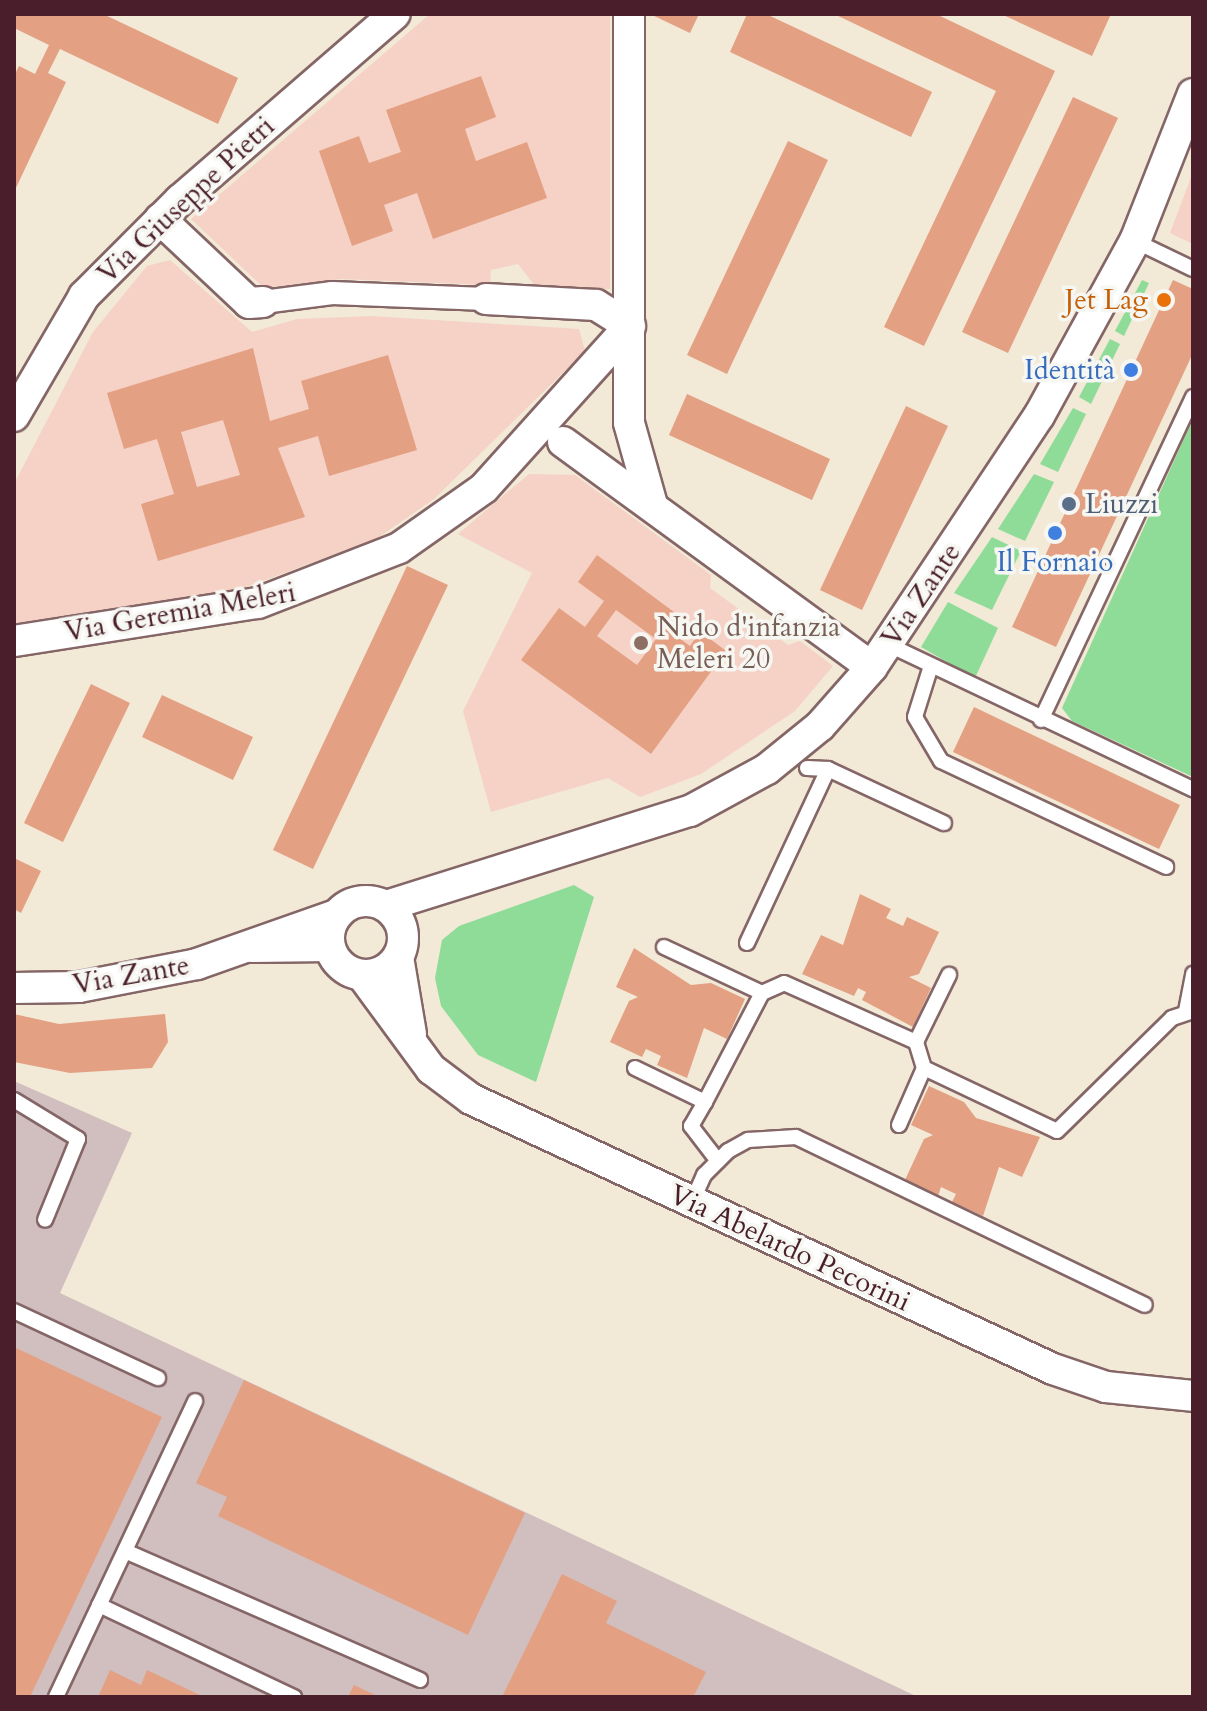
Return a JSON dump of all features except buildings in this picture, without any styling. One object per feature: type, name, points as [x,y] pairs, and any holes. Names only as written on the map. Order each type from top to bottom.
[{"type":"street","name":"Via Giuseppe Pietri","points":[[14,416],[84,296],[160,219],[395,14]]},
{"type":"street","points":[[629,14],[629,423],[652,505]]},
{"type":"street","name":"Via Zante","points":[[362,975],[381,972],[395,930],[451,885],[654,825],[727,793],[798,746],[880,656],[1039,416],[1135,241],[1193,94]]},
{"type":"street","points":[[160,219],[249,303],[332,293],[596,305],[630,326]]},
{"type":"street","name":"Via Geremia Meleri","points":[[14,641],[258,603],[399,548],[484,488],[630,326]]},
{"type":"street","points":[[563,442],[652,505],[880,656]]},
{"type":"street","name":"Via Zante","points":[[14,988],[79,987],[246,947],[336,915],[359,901],[395,930]]},
{"type":"street","points":[[336,915],[329,946],[341,966],[362,975]]},
{"type":"street","name":"Via Abelardo Pecorini","points":[[395,930],[413,1044]]},
{"type":"street","name":"Via Zante","points":[[246,947],[329,946]]},
{"type":"street","name":"Via Abelardo Pecorini","points":[[362,975],[431,1069],[471,1099],[1053,1369],[1150,1396],[1193,1396]]},
{"type":"lane","points":[[1135,241],[1193,269]]},
{"type":"lane","points":[[1041,720],[1193,397]]},
{"type":"lane","points":[[880,656],[930,669],[1193,789]]},
{"type":"lane","points":[[930,669],[915,717],[941,761],[1166,867]]},
{"type":"lane","points":[[807,768],[828,769],[944,823]]},
{"type":"lane","points":[[747,943],[828,769]]},
{"type":"lane","points":[[664,947],[762,993]]},
{"type":"lane","points":[[924,1068],[1057,1131],[1189,1011],[1193,974]]},
{"type":"lane","points":[[899,1125],[924,1068],[916,1042],[949,975]]},
{"type":"lane","points":[[718,1161],[691,1126],[762,993],[784,983],[916,1042]]},
{"type":"lane","points":[[635,1068],[705,1102]]},
{"type":"lane","points":[[14,1100],[78,1139],[45,1220]]},
{"type":"lane","points":[[692,1202],[718,1161],[748,1140],[796,1137],[1145,1305]]},
{"type":"lane","points":[[14,1311],[158,1378]]},
{"type":"lane","points":[[56,1697],[195,1401]]},
{"type":"lane","points":[[125,1551],[420,1680]]},
{"type":"lane","points":[[99,1605],[294,1697]]},
{"type":"shaded area","points":[[430,14],[610,14],[610,289],[536,287],[518,264],[491,270],[490,285],[341,279],[264,288],[191,219]]},
{"type":"shaded area","points":[[1193,172],[1193,244],[1170,233]]},
{"type":"shaded area","points":[[170,260],[252,332],[297,319],[371,316],[579,329],[585,351],[434,499],[376,539],[243,588],[14,625],[14,484],[93,332],[147,266]]},
{"type":"shaded area","name":"Nido d'infanzia Meleri 20","points":[[529,474],[575,475],[711,575],[710,588],[788,645],[800,641],[833,666],[795,711],[701,774],[640,797],[608,778],[491,812],[463,711],[532,573],[458,534]]},
{"type":"shaded area","points":[[14,1081],[132,1133],[60,1293],[918,1697],[14,1697]]},
{"type":"green space","points":[[1142,280],[1149,283],[1124,336],[1115,331]]},
{"type":"green space","points":[[1110,339],[1120,344],[1091,404],[1079,397]]},
{"type":"green space","points":[[1073,408],[1086,414],[1058,472],[1040,464]]},
{"type":"green space","points":[[1193,419],[1193,777],[1072,721],[1062,708]]},
{"type":"green space","points":[[1034,474],[1054,482],[1025,541],[998,529]]},
{"type":"green space","points":[[992,537],[1021,551],[992,610],[954,593]]},
{"type":"green space","points":[[948,602],[998,628],[975,678],[921,647]]},
{"type":"green space","points":[[574,885],[594,897],[536,1082],[478,1055],[441,1006],[435,978],[442,940],[459,926]]},
{"type":"place","name":"Jet Lag","points":[[1164,300]]},
{"type":"place","name":"Identità","points":[[1131,370]]},
{"type":"place","name":"Liuzzi","points":[[1069,504]]},
{"type":"place","name":"Il Fornaio","points":[[1055,533]]},
{"type":"place","name":"Nido d'infanzia Meleri 20","points":[[641,643]]}]
